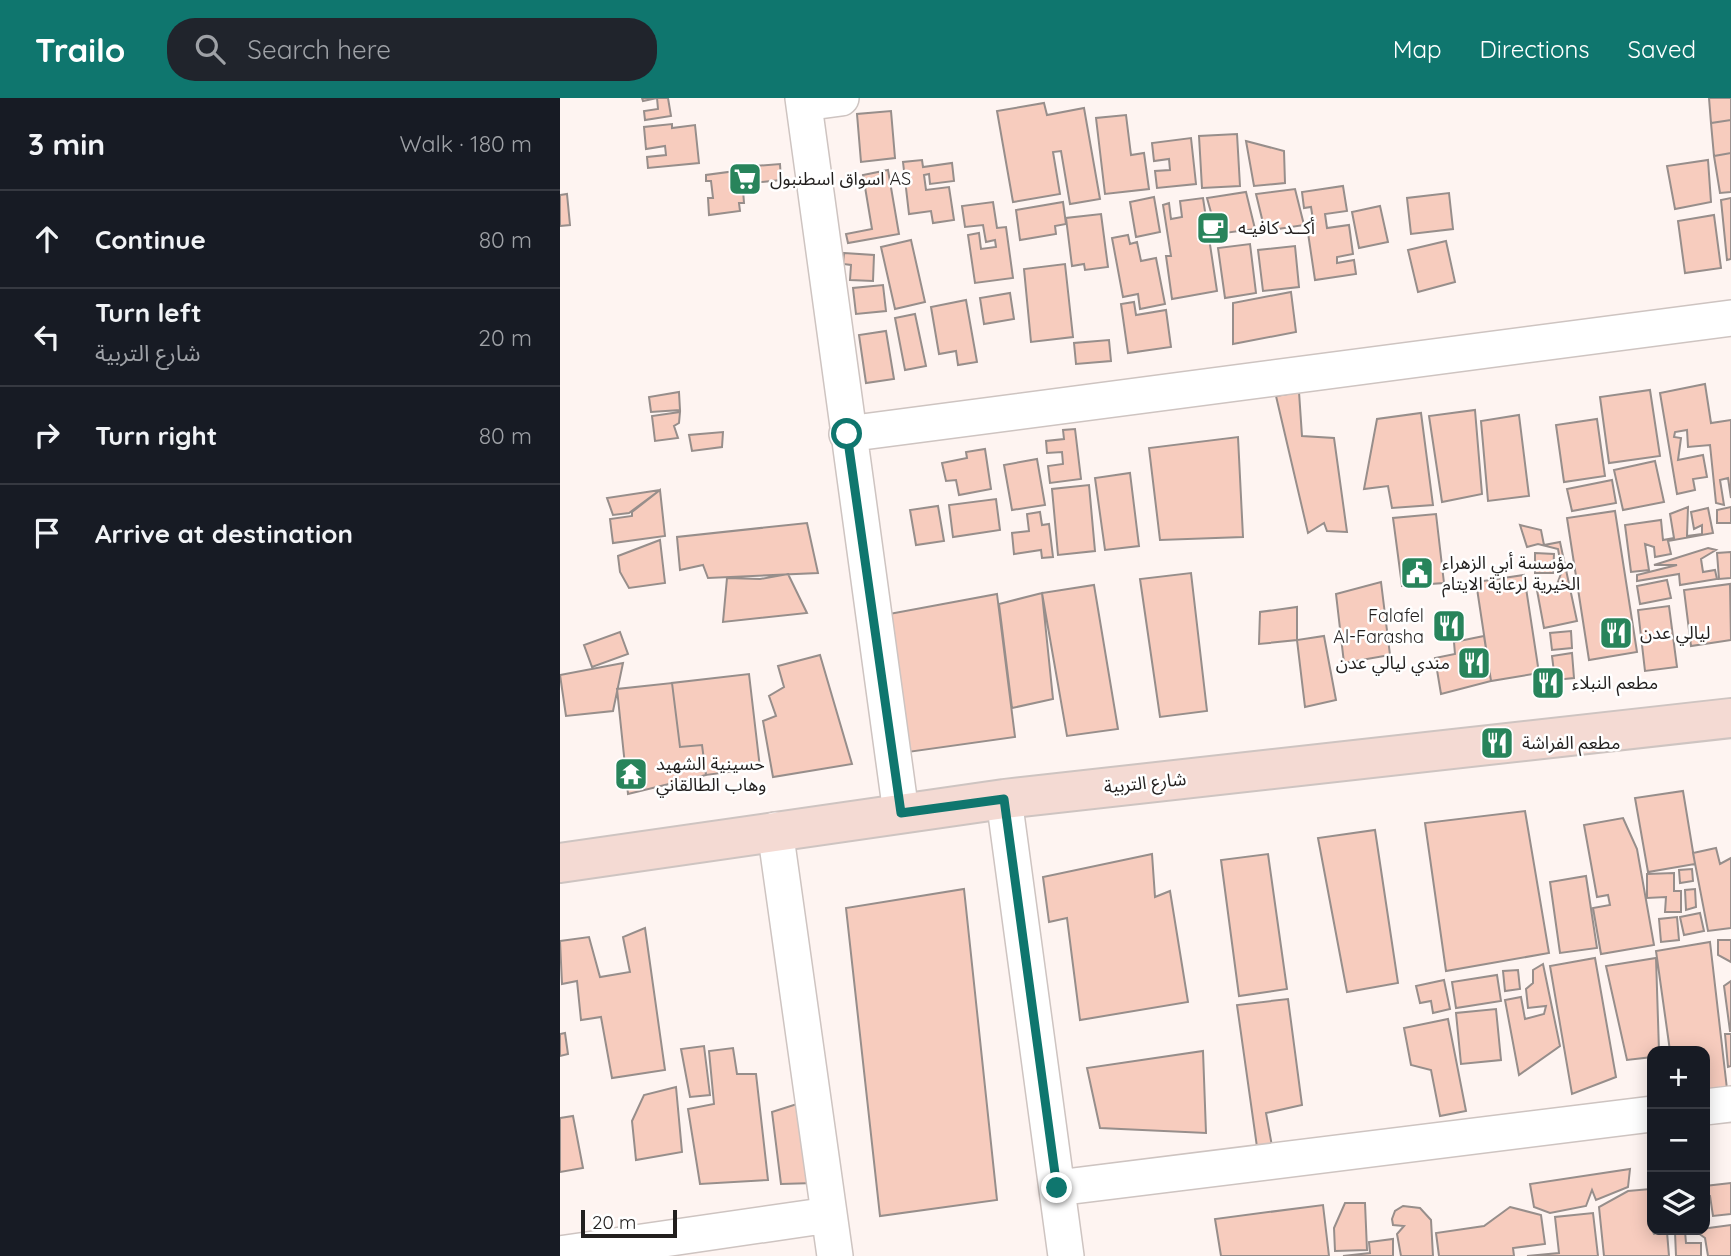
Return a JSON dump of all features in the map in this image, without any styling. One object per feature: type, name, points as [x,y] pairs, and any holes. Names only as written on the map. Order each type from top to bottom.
[{"type":"street","points":[[841,98],[803,101],[901,813]]},
{"type":"street","points":[[847,434],[1731,318]]},
{"type":"street","name":"شارع التربية","points":[[560,863],[1004,799],[1731,718]]},
{"type":"street","points":[[1004,799],[1066,1256]]},
{"type":"street","points":[[775,830],[835,1256]]},
{"type":"street","points":[[1710,1106],[1731,1104]]},
{"type":"street","points":[[1057,1188],[1647,1115]]},
{"type":"street","points":[[560,1254],[830,1215]]},
{"type":"building","points":[[657,98],[668,98],[671,116],[645,120],[644,111],[658,109]]},
{"type":"building","points":[[1709,98],[1731,98],[1731,120],[1711,123]]},
{"type":"building","points":[[1044,103],[1047,115],[1084,108],[1100,199],[1070,204],[1061,151],[1053,152],[1060,194],[1013,202],[997,111]]},
{"type":"building","points":[[891,111],[895,158],[861,162],[857,114]]},
{"type":"building","points":[[1126,115],[1131,155],[1144,153],[1149,189],[1105,194],[1096,118]]},
{"type":"building","points":[[1731,120],[1731,153],[1714,156],[1711,123]]},
{"type":"building","points":[[672,124],[672,128],[695,125],[699,163],[648,168],[647,157],[666,155],[665,146],[646,149],[644,127]]},
{"type":"building","points":[[1237,134],[1240,186],[1202,188],[1199,136]]},
{"type":"building","points":[[1191,138],[1196,184],[1157,188],[1155,171],[1170,170],[1169,159],[1154,161],[1152,143]]},
{"type":"building","points":[[1246,141],[1284,151],[1285,183],[1254,186]]},
{"type":"building","points":[[1731,153],[1731,192],[1720,193],[1714,156]]},
{"type":"building","points":[[922,160],[923,167],[952,163],[954,181],[930,184],[929,174],[924,175],[926,190],[949,187],[954,220],[933,223],[931,211],[909,214],[903,162]]},
{"type":"building","points":[[1708,160],[1711,202],[1675,209],[1667,166]]},
{"type":"building","points":[[780,164],[781,180],[742,184],[741,167]]},
{"type":"building","points":[[888,170],[899,234],[848,243],[846,234],[872,229],[863,175]]},
{"type":"building","points":[[736,171],[738,191],[743,190],[744,203],[739,203],[740,211],[709,215],[708,198],[713,198],[711,181],[706,181],[706,175]]},
{"type":"building","points":[[1343,186],[1347,211],[1325,214],[1327,228],[1349,225],[1353,254],[1337,257],[1337,263],[1354,260],[1356,274],[1315,280],[1308,233],[1315,232],[1311,207],[1304,208],[1302,192]]},
{"type":"building","points":[[1295,189],[1304,225],[1265,231],[1256,194]]},
{"type":"building","points":[[1246,192],[1255,229],[1217,234],[1207,198]]},
{"type":"building","points":[[1449,193],[1453,229],[1411,234],[1407,198]]},
{"type":"building","points":[[567,194],[570,225],[560,226],[560,195]]},
{"type":"building","points":[[1154,197],[1160,232],[1136,237],[1130,202]]},
{"type":"building","points":[[1203,198],[1217,291],[1172,299],[1166,256],[1171,256],[1163,205],[1169,203],[1171,219],[1182,217],[1180,201]]},
{"type":"building","points":[[1731,198],[1731,259],[1727,260],[1721,200]]},
{"type":"building","points":[[993,202],[997,228],[1006,227],[1013,278],[975,283],[968,235],[979,233],[981,249],[996,247],[995,240],[986,242],[983,225],[965,227],[962,206]]},
{"type":"building","points":[[1063,202],[1066,224],[1055,226],[1056,234],[1020,240],[1016,210]]},
{"type":"building","points":[[1380,206],[1388,242],[1359,248],[1352,212]]},
{"type":"building","points":[[1101,214],[1108,267],[1085,270],[1084,264],[1072,266],[1066,218]]},
{"type":"building","points":[[1714,215],[1721,268],[1685,273],[1678,221]]},
{"type":"building","points":[[1128,235],[1130,244],[1137,242],[1141,261],[1156,258],[1165,304],[1140,309],[1138,294],[1123,297],[1112,238]]},
{"type":"building","points":[[911,240],[925,302],[895,309],[881,247]]},
{"type":"building","points":[[1446,241],[1455,282],[1418,292],[1408,250]]},
{"type":"building","points":[[1250,244],[1256,293],[1225,298],[1218,248]]},
{"type":"building","points":[[1295,246],[1299,287],[1263,291],[1258,250]]},
{"type":"building","points":[[844,253],[874,255],[873,281],[850,280],[851,265],[843,264]]},
{"type":"building","points":[[1065,264],[1073,337],[1031,342],[1024,269]]},
{"type":"building","points":[[883,285],[886,311],[856,314],[853,288]]},
{"type":"building","points":[[1291,292],[1296,332],[1233,344],[1233,303]]},
{"type":"building","points":[[1010,293],[1014,319],[984,324],[980,298]]},
{"type":"building","points":[[966,300],[977,362],[958,365],[956,351],[939,354],[931,307]]},
{"type":"building","points":[[1134,302],[1136,315],[1166,310],[1171,347],[1128,353],[1121,304]]},
{"type":"building","points":[[915,314],[926,366],[905,370],[895,318]]},
{"type":"building","points":[[886,331],[894,379],[866,383],[859,335]]},
{"type":"building","points":[[1109,340],[1111,361],[1076,364],[1074,343]]},
{"type":"building","points":[[1705,384],[1711,423],[1731,420],[1731,498],[1728,478],[1720,480],[1724,505],[1716,503],[1710,445],[1688,447],[1687,430],[1675,432],[1674,437],[1681,438],[1678,460],[1703,455],[1707,477],[1693,479],[1695,490],[1677,494],[1660,393]]},
{"type":"building","points":[[1650,390],[1660,456],[1609,463],[1600,397]]},
{"type":"building","points":[[679,392],[680,410],[651,412],[649,397]]},
{"type":"building","points":[[1299,392],[1302,436],[1334,438],[1347,532],[1327,531],[1324,523],[1308,533],[1276,396]]},
{"type":"building","points":[[1475,410],[1482,494],[1442,502],[1429,416]]},
{"type":"building","points":[[680,412],[679,423],[674,426],[678,438],[655,441],[652,416]]},
{"type":"building","points":[[1421,413],[1433,505],[1392,508],[1388,486],[1364,489],[1377,419]]},
{"type":"building","points":[[1519,415],[1529,496],[1488,501],[1481,421]]},
{"type":"building","points":[[1597,419],[1605,476],[1564,482],[1556,425]]},
{"type":"building","points":[[1075,429],[1081,479],[1050,483],[1048,466],[1063,464],[1062,452],[1047,453],[1046,441],[1064,439],[1063,430]]},
{"type":"building","points":[[723,432],[722,447],[692,451],[689,435]]},
{"type":"building","points":[[1238,437],[1243,537],[1160,540],[1149,448]]},
{"type":"building","points":[[985,449],[991,489],[959,495],[956,480],[946,481],[942,463],[967,458],[966,452]]},
{"type":"building","points":[[1037,459],[1045,505],[1012,510],[1004,465]]},
{"type":"building","points":[[1655,461],[1664,502],[1623,510],[1614,470]]},
{"type":"building","points":[[1130,473],[1139,546],[1105,550],[1095,478]]},
{"type":"building","points":[[1612,480],[1616,503],[1572,511],[1567,489]]},
{"type":"building","points":[[1089,485],[1095,551],[1058,555],[1052,489]]},
{"type":"building","points":[[660,490],[665,536],[613,543],[610,519],[632,516],[632,512]]},
{"type":"building","points":[[660,490],[629,513],[613,515],[607,498]]},
{"type":"building","points":[[996,499],[1000,530],[953,537],[949,505]]},
{"type":"building","points":[[938,506],[944,541],[916,545],[910,510]]},
{"type":"building","points":[[1688,507],[1687,536],[1702,534],[1702,525],[1694,529],[1691,512],[1708,508],[1713,533],[1668,541],[1671,554],[1655,557],[1654,547],[1645,544],[1649,570],[1631,572],[1625,525],[1661,520],[1663,540],[1674,538],[1670,514]]},
{"type":"building","points":[[1731,507],[1731,523],[1717,523],[1717,510]]},
{"type":"building","points":[[1615,511],[1637,652],[1589,660],[1567,518]]},
{"type":"building","points":[[1040,512],[1042,525],[1049,524],[1053,557],[1042,558],[1041,550],[1014,554],[1012,533],[1029,531],[1027,514]]},
{"type":"building","points":[[1436,514],[1444,583],[1402,586],[1393,518]]},
{"type":"building","points":[[807,523],[818,573],[708,578],[703,565],[680,570],[677,537]]},
{"type":"building","points":[[1520,525],[1541,530],[1544,545],[1560,542],[1577,621],[1544,628],[1536,585],[1556,587],[1562,571],[1558,549],[1538,544],[1527,547]]},
{"type":"building","points":[[660,540],[665,583],[629,588],[620,572],[618,556]]},
{"type":"building","points":[[1708,548],[1716,550],[1701,559],[1703,572],[1715,570],[1717,579],[1680,585],[1679,574],[1637,581],[1637,575],[1677,565],[1654,565]]},
{"type":"building","points":[[1731,552],[1731,578],[1719,579],[1717,553]]},
{"type":"building","points":[[1535,553],[1554,554],[1553,573],[1535,573]]},
{"type":"building","points":[[1191,573],[1207,711],[1160,717],[1140,579]]},
{"type":"building","points":[[788,574],[807,613],[723,622],[727,578],[760,579]]},
{"type":"building","points":[[1524,575],[1539,673],[1491,681],[1476,582]]},
{"type":"building","points":[[1667,580],[1671,598],[1640,604],[1637,586]]},
{"type":"building","points":[[1381,582],[1390,655],[1344,663],[1336,594]]},
{"type":"building","points":[[1730,584],[1731,640],[1691,646],[1684,590]]},
{"type":"building","points":[[1094,585],[1118,729],[1067,736],[1042,593]]},
{"type":"building","points":[[1042,593],[1053,699],[1012,708],[999,604]]},
{"type":"building","points":[[997,594],[1015,737],[901,753],[873,617]]},
{"type":"building","points":[[1669,606],[1677,667],[1645,671],[1638,610]]},
{"type":"building","points":[[1297,607],[1297,640],[1259,644],[1260,612]]},
{"type":"building","points":[[1571,631],[1572,648],[1552,650],[1550,633]]},
{"type":"building","points":[[620,632],[628,654],[592,667],[584,645]]},
{"type":"building","points":[[1324,636],[1336,700],[1305,707],[1297,640]]},
{"type":"building","points":[[1484,636],[1491,681],[1441,694],[1435,658],[1455,654],[1454,642]]},
{"type":"building","points":[[1572,653],[1574,678],[1555,680],[1552,656]]},
{"type":"building","points":[[820,655],[852,764],[773,777],[763,721],[776,716],[769,696],[784,687],[778,666]]},
{"type":"building","points":[[623,663],[613,711],[566,716],[560,675]]},
{"type":"building","points":[[749,674],[760,768],[706,775],[702,745],[680,747],[672,683]]},
{"type":"building","points":[[672,683],[680,747],[702,745],[706,775],[628,794],[617,689]]},
{"type":"building","points":[[1683,791],[1695,864],[1648,872],[1635,798]]},
{"type":"building","points":[[1525,811],[1549,953],[1446,971],[1425,823]]},
{"type":"building","points":[[1623,818],[1637,849],[1654,945],[1601,954],[1593,908],[1610,905],[1608,895],[1597,897],[1584,825]]},
{"type":"building","points":[[1375,830],[1398,983],[1347,992],[1318,838]]},
{"type":"building","points":[[1716,848],[1720,864],[1731,858],[1731,928],[1708,931],[1693,853]]},
{"type":"building","points":[[1152,854],[1155,897],[1170,891],[1188,1002],[1080,1020],[1067,918],[1049,922],[1043,877]]},
{"type":"building","points":[[1268,854],[1287,989],[1239,996],[1221,860]]},
{"type":"building","points":[[1692,869],[1693,881],[1680,883],[1679,870]]},
{"type":"building","points":[[1674,873],[1674,891],[1681,891],[1681,912],[1665,912],[1666,897],[1647,898],[1647,874]]},
{"type":"building","points":[[1586,876],[1597,948],[1560,953],[1550,882]]},
{"type":"building","points":[[964,889],[997,1200],[880,1216],[846,908]]},
{"type":"building","points":[[1695,889],[1696,907],[1686,910],[1685,890]]},
{"type":"building","points":[[1700,913],[1704,931],[1684,935],[1680,917]]},
{"type":"building","points":[[1677,917],[1679,940],[1661,942],[1659,919]]},
{"type":"building","points":[[645,928],[665,1070],[612,1078],[601,1017],[581,1020],[577,981],[562,984],[560,941],[589,937],[600,977],[630,972],[623,937]]},
{"type":"building","points":[[1718,940],[1731,940],[1731,962],[1718,955]]},
{"type":"building","points":[[1710,942],[1727,1089],[1710,1090],[1710,1046],[1669,1046],[1656,951]]},
{"type":"building","points":[[1595,958],[1616,1077],[1572,1094],[1550,966]]},
{"type":"building","points":[[1656,958],[1659,1046],[1647,1046],[1647,1058],[1627,1060],[1606,966]]},
{"type":"building","points":[[1543,964],[1560,1046],[1519,1075],[1505,1000],[1521,997],[1525,1019],[1544,1014],[1546,1006],[1528,1008],[1526,989],[1533,983],[1533,970]]},
{"type":"building","points":[[1518,970],[1520,989],[1505,991],[1503,971]]},
{"type":"building","points":[[1497,975],[1501,1001],[1456,1008],[1452,982]]},
{"type":"building","points":[[1444,980],[1450,1009],[1433,1013],[1431,1001],[1420,1003],[1416,986]]},
{"type":"building","points":[[1731,981],[1731,1031],[1730,1031],[1724,986]]},
{"type":"building","points":[[1288,999],[1302,1105],[1266,1113],[1272,1146],[1257,1147],[1237,1005]]},
{"type":"building","points":[[1496,1009],[1501,1060],[1461,1064],[1456,1013]]},
{"type":"building","points":[[1448,1019],[1466,1111],[1440,1116],[1431,1070],[1411,1065],[1404,1028]]},
{"type":"building","points":[[565,1033],[568,1054],[560,1056],[560,1034]]},
{"type":"building","points":[[1725,1034],[1731,1034],[1731,1066],[1728,1067]]},
{"type":"building","points":[[704,1046],[710,1095],[690,1097],[681,1049]]},
{"type":"building","points":[[733,1048],[737,1074],[756,1074],[768,1180],[700,1184],[688,1109],[714,1104],[709,1051]]},
{"type":"building","points":[[1203,1051],[1206,1133],[1100,1128],[1087,1068]]},
{"type":"building","points":[[676,1087],[682,1152],[636,1160],[632,1121],[644,1095]]},
{"type":"building","points":[[800,1103],[814,1183],[781,1184],[772,1112]]},
{"type":"building","points":[[573,1116],[583,1168],[560,1172],[560,1118]]},
{"type":"building","points":[[1630,1169],[1628,1187],[1596,1200],[1592,1190],[1586,1206],[1550,1213],[1534,1207],[1530,1184]]},
{"type":"building","points":[[1731,1183],[1731,1214],[1713,1216],[1710,1185]]},
{"type":"building","points":[[1647,1189],[1647,1235],[1667,1235],[1669,1256],[1604,1256],[1599,1207],[1628,1191]]},
{"type":"building","points":[[1345,1203],[1365,1203],[1367,1250],[1335,1251],[1334,1228]]},
{"type":"building","points":[[1323,1205],[1329,1256],[1221,1256],[1215,1219]]},
{"type":"building","points":[[1403,1206],[1420,1208],[1431,1220],[1433,1256],[1401,1256],[1397,1234],[1404,1226],[1393,1225],[1392,1219],[1395,1211]]},
{"type":"building","points":[[1510,1207],[1541,1215],[1545,1244],[1513,1248],[1514,1256],[1439,1256],[1436,1233],[1484,1226]]},
{"type":"building","points":[[1593,1213],[1598,1256],[1527,1256],[1559,1253],[1555,1217]]},
{"type":"building","points":[[1731,1225],[1731,1256],[1708,1256],[1705,1238],[1701,1235],[1710,1235],[1710,1228]]},
{"type":"building","points":[[1675,1235],[1685,1235],[1686,1243],[1701,1243],[1701,1256],[1676,1256]]},
{"type":"building","points":[[1393,1239],[1393,1256],[1343,1256],[1370,1253],[1369,1242]]},
{"type":"place","name":"اسواق اسطنبول AS","points":[[745,179]]},
{"type":"place","name":"أكــد كافيـه","points":[[1213,228]]},
{"type":"place","name":"مؤسسة أبي الزهراء الخيرية لرعاية الايتام","points":[[1417,573]]},
{"type":"place","name":"Falafel Al-Farasha","points":[[1449,626]]},
{"type":"place","name":"ليالي عدن","points":[[1616,633]]},
{"type":"place","name":"مندي ليالي عدن","points":[[1474,663]]},
{"type":"place","name":"مطعم النبلاء","points":[[1548,683]]},
{"type":"place","name":"مطعم الفراشة","points":[[1497,743]]},
{"type":"place","name":"حسينية الشهيد وهاب الطالقاني","points":[[631,774]]},
{"type":"route","points":[[847,434],[901,813],[1004,799],[1057,1188]]}]
